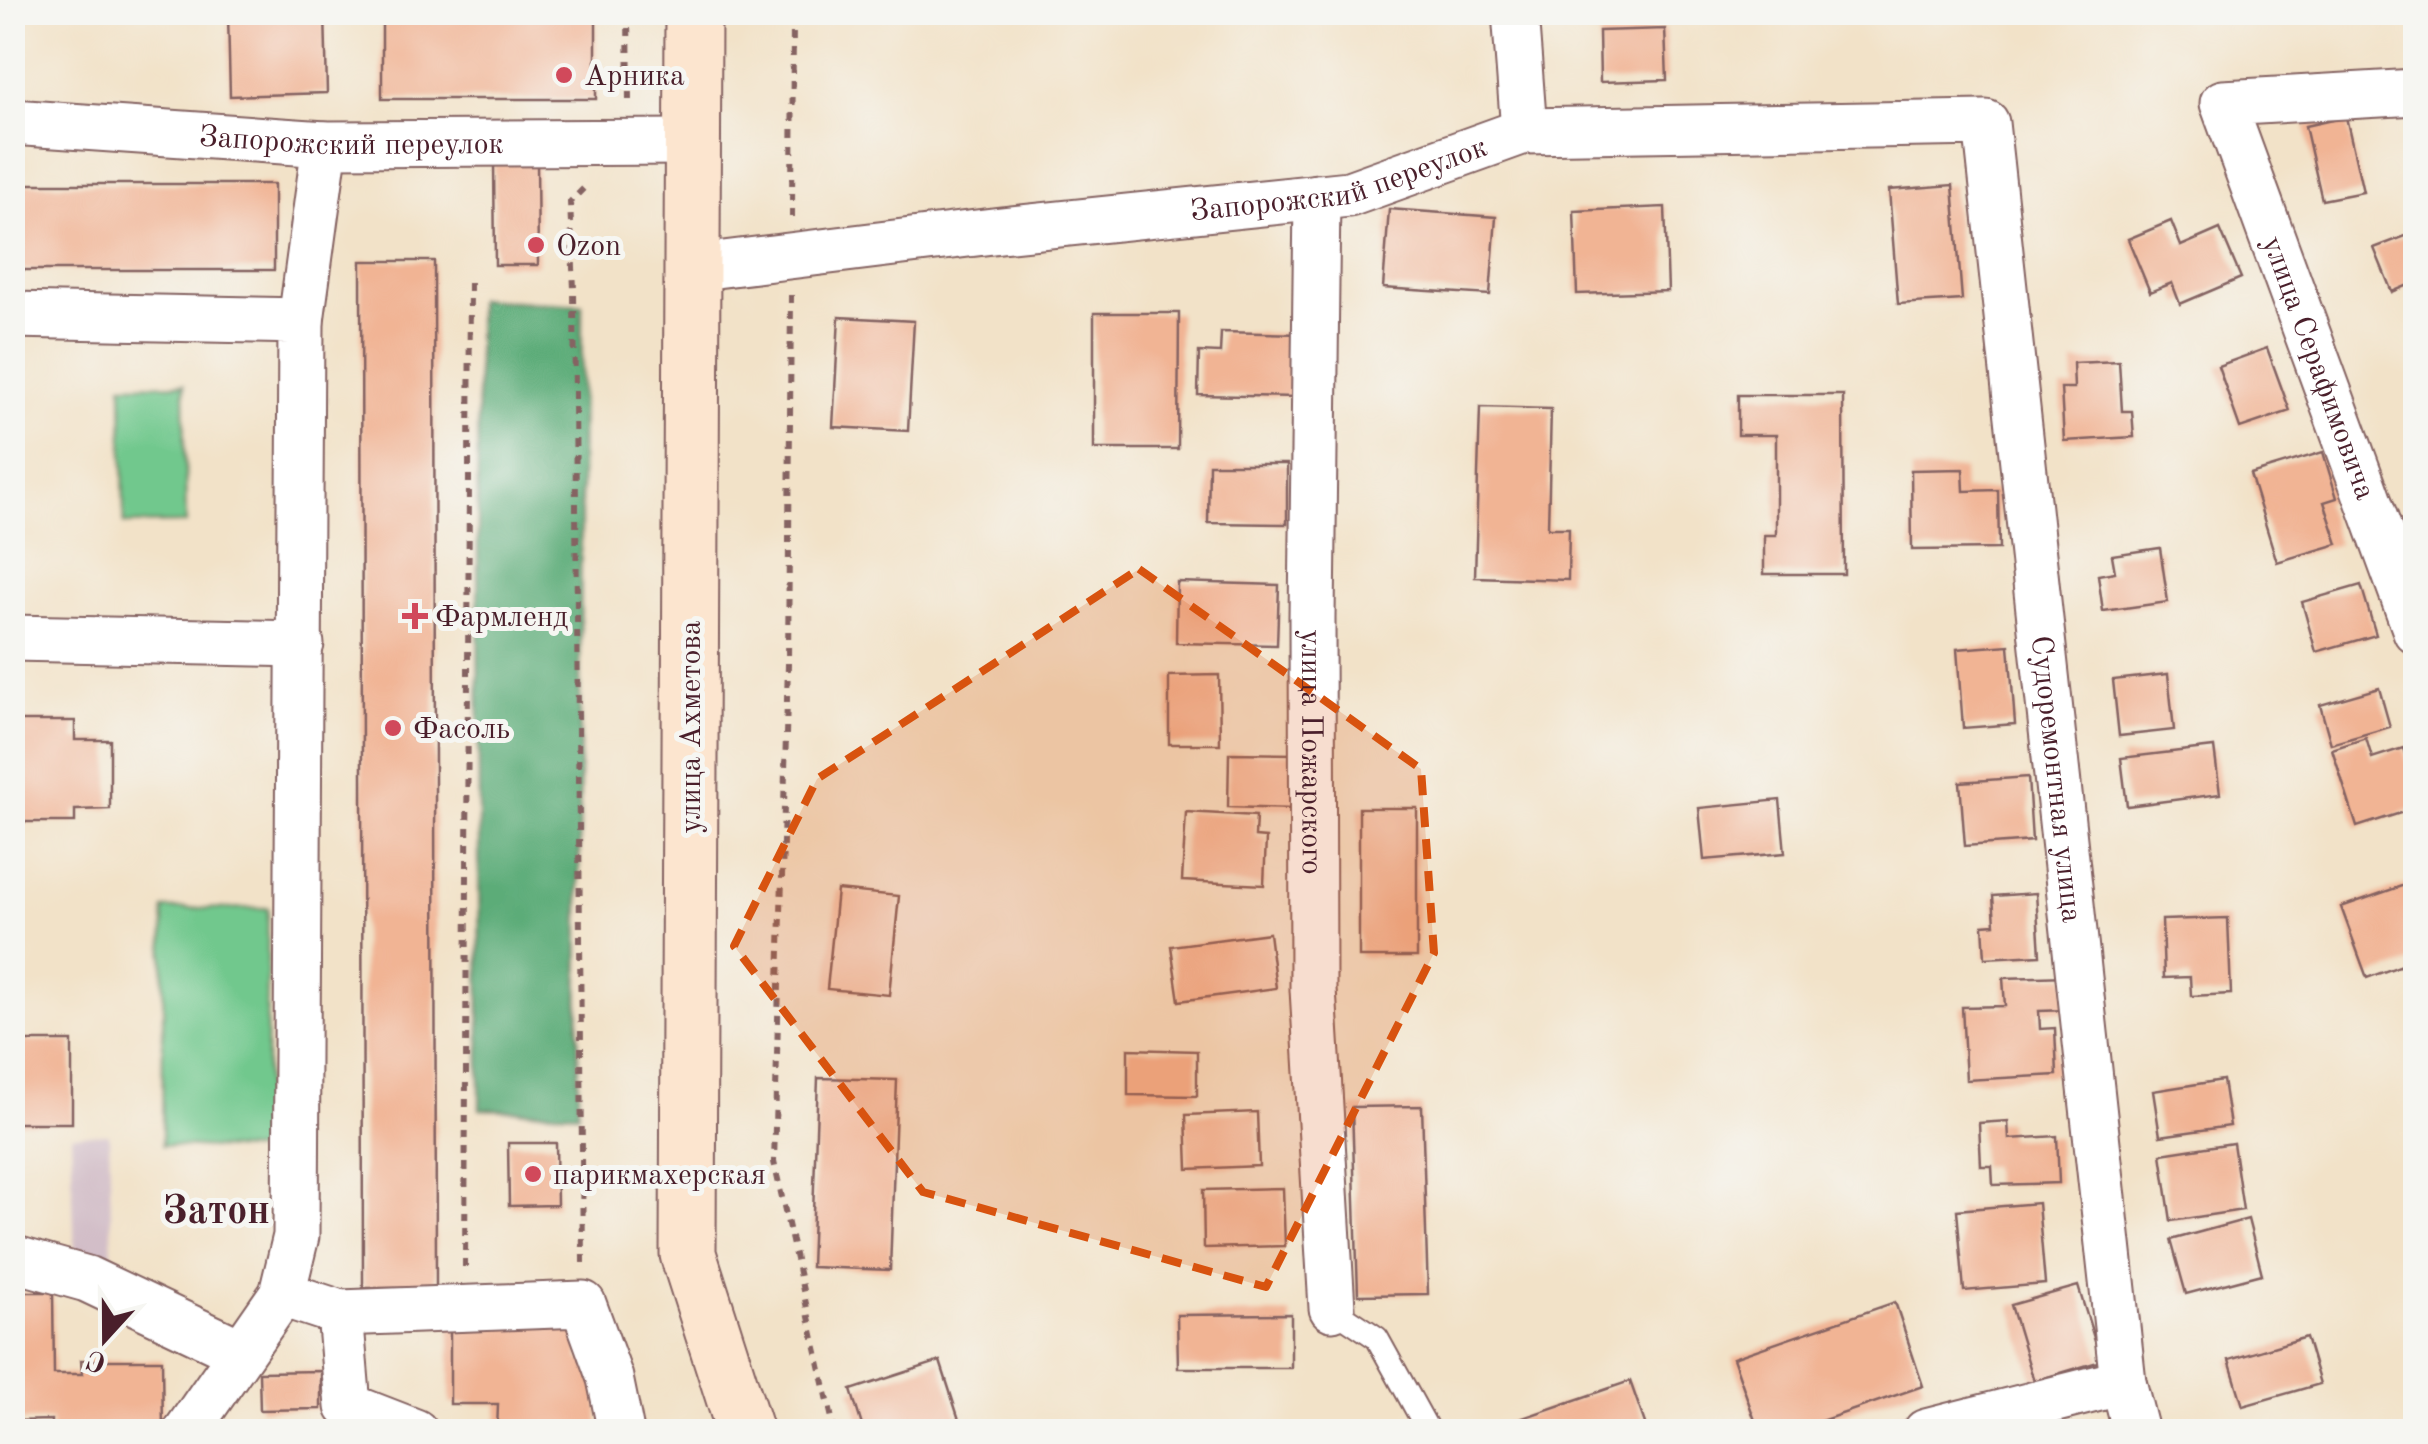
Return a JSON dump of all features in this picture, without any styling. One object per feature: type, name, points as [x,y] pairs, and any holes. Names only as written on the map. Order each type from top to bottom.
[{"type":"main road","name":"улица Ахметова","points":[[693,12],[688,1254],[746,1432]]},
{"type":"street","points":[[1515,12],[1524,131]]},
{"type":"street","name":"улица Серафимовича","points":[[2416,92],[2224,103],[2416,632]]},
{"type":"street","name":"Запорожский переулок","points":[[12,122],[325,144],[692,142]]},
{"type":"street","name":"Запорожский переулок","points":[[691,268],[1349,194],[1524,131],[1986,123]]},
{"type":"street","name":"Судоремонтная улица","points":[[1986,123],[2124,1382],[2136,1432]]},
{"type":"street","points":[[186,1432],[282,1294],[296,1236],[300,320],[325,144]]},
{"type":"street","name":"улица Пожарского","points":[[1316,197],[1314,988],[1332,1308]]},
{"type":"street","points":[[12,315],[300,320]]},
{"type":"street","points":[[12,638],[300,644]]},
{"type":"street","points":[[12,1258],[87,1279],[241,1352]]},
{"type":"street","points":[[282,1294],[340,1313],[583,1304],[610,1378],[621,1432]]},
{"type":"street","points":[[340,1313],[348,1406],[415,1432]]},
{"type":"street","points":[[1926,1432],[2124,1382]]},
{"type":"lane","points":[[1332,1308],[1377,1338],[1429,1432]]},
{"type":"path","points":[[583,1304],[570,202],[630,142],[628,12]]},
{"type":"path","points":[[793,12],[788,664],[774,1162],[835,1432]]},
{"type":"path","points":[[465,1308],[470,276]]},
{"type":"highlighted area","points":[[1139,569],[1421,769],[1434,953],[1266,1287],[923,1192],[734,946],[817,779]]},
{"type":"shaded area","points":[[109,1134],[112,1262],[75,1263],[71,1135]]},
{"type":"green space","points":[[477,299],[582,305],[578,1113],[480,1109]]},
{"type":"green space","points":[[184,384],[186,523],[124,524],[122,385]]},
{"type":"green space","points":[[268,908],[265,1151],[162,1145],[164,909]]},
{"type":"building","points":[[325,12],[327,93],[230,96],[228,14]]},
{"type":"building","points":[[382,12],[596,12],[596,99],[382,99]]},
{"type":"building","points":[[1665,29],[1667,80],[1600,82],[1599,31]]},
{"type":"building","points":[[2346,117],[2363,192],[2322,200],[2305,126]]},
{"type":"building","points":[[537,162],[538,265],[495,265],[494,163]]},
{"type":"building","points":[[12,184],[274,184],[274,270],[12,270]]},
{"type":"building","points":[[1953,185],[1962,300],[1898,304],[1889,190]]},
{"type":"building","points":[[1665,207],[1668,291],[1577,294],[1574,211]]},
{"type":"building","points":[[1389,209],[1496,217],[1490,295],[1383,288]]},
{"type":"building","points":[[2171,221],[2181,246],[2220,229],[2241,278],[2180,304],[2172,283],[2150,292],[2128,239]]},
{"type":"building","points":[[2416,232],[2416,282],[2392,292],[2374,248]]},
{"type":"building","points":[[361,261],[434,261],[436,1288],[363,1288]]},
{"type":"building","points":[[1094,313],[1179,313],[1178,449],[1094,449]]},
{"type":"building","points":[[839,317],[914,321],[908,431],[833,427]]},
{"type":"building","points":[[1221,332],[1302,334],[1300,397],[1198,395],[1199,352],[1220,353]]},
{"type":"building","points":[[2267,348],[2290,411],[2240,428],[2218,366]]},
{"type":"building","points":[[2119,361],[2122,411],[2132,411],[2134,437],[2064,441],[2061,388],[2074,388],[2073,363]]},
{"type":"building","points":[[1738,395],[1843,395],[1844,574],[1764,574],[1764,535],[1776,535],[1776,435],[1738,435]]},
{"type":"building","points":[[1480,407],[1551,409],[1548,528],[1569,528],[1568,580],[1475,577]]},
{"type":"building","points":[[2323,452],[2337,498],[2324,502],[2338,544],[2277,562],[2250,474]]},
{"type":"building","points":[[1209,464],[1287,464],[1287,524],[1208,523]]},
{"type":"building","points":[[1963,469],[1964,491],[1998,490],[1999,549],[1912,550],[1911,470]]},
{"type":"building","points":[[2160,548],[2168,602],[2103,611],[2098,575],[2115,572],[2112,555]]},
{"type":"building","points":[[1177,582],[1279,585],[1277,645],[1176,643]]},
{"type":"building","points":[[2361,585],[2376,635],[2316,652],[2302,602]]},
{"type":"building","points":[[2009,645],[2015,724],[1963,728],[1957,649]]},
{"type":"building","points":[[2168,674],[2174,730],[2119,736],[2113,680]]},
{"type":"building","points":[[1219,675],[1220,744],[1169,744],[1169,676]]},
{"type":"building","points":[[2379,688],[2390,727],[2331,744],[2320,705]]},
{"type":"building","points":[[12,721],[75,721],[75,740],[110,740],[110,809],[75,810],[75,822],[12,822]]},
{"type":"building","points":[[2366,738],[2372,758],[2403,748],[2416,785],[2416,808],[2357,827],[2332,749]]},
{"type":"building","points":[[2214,747],[2220,794],[2127,806],[2121,758]]},
{"type":"building","points":[[1229,753],[1296,754],[1295,809],[1228,807]]},
{"type":"building","points":[[2028,777],[2032,841],[1965,846],[1960,782]]},
{"type":"building","points":[[1780,800],[1785,853],[1704,860],[1699,808]]},
{"type":"building","points":[[1359,808],[1417,808],[1417,957],[1359,957]]},
{"type":"building","points":[[1186,812],[1256,816],[1255,837],[1266,838],[1264,885],[1182,881]]},
{"type":"building","points":[[2416,881],[2416,960],[2367,978],[2341,907]]},
{"type":"building","points":[[837,890],[899,896],[889,995],[827,989]]},
{"type":"building","points":[[2036,893],[2040,955],[1985,958],[1983,925],[1995,924],[1993,896]]},
{"type":"building","points":[[2228,918],[2231,994],[2191,996],[2190,977],[2164,978],[2162,920]]},
{"type":"building","points":[[1269,933],[1276,988],[1179,1001],[1171,946]]},
{"type":"building","points":[[2066,976],[2068,1010],[2039,1011],[2040,1029],[2055,1028],[2057,1075],[1966,1080],[1962,1007],[2005,1006],[2003,978]]},
{"type":"building","points":[[12,1041],[72,1041],[72,1123],[12,1123]]},
{"type":"building","points":[[1128,1049],[1197,1051],[1197,1096],[1128,1095]]},
{"type":"building","points":[[818,1078],[897,1080],[890,1270],[811,1267]]},
{"type":"building","points":[[2223,1080],[2230,1126],[2160,1136],[2153,1091]]},
{"type":"building","points":[[1422,1106],[1428,1294],[1358,1295],[1352,1107]]},
{"type":"building","points":[[1257,1112],[1259,1166],[1188,1169],[1186,1115]]},
{"type":"building","points":[[2008,1121],[2009,1139],[2057,1136],[2059,1183],[1993,1185],[1992,1166],[1981,1166],[1979,1123]]},
{"type":"building","name":"парикмахерская","points":[[508,1143],[556,1143],[557,1205],[509,1206]]},
{"type":"building","points":[[2233,1143],[2243,1210],[2171,1221],[2161,1154]]},
{"type":"building","points":[[1283,1188],[1285,1246],[1204,1248],[1203,1190]]},
{"type":"building","points":[[2038,1203],[2045,1284],[1964,1291],[1957,1210]]},
{"type":"building","points":[[2248,1219],[2262,1274],[2186,1294],[2171,1240]]},
{"type":"building","points":[[2078,1286],[2101,1361],[2034,1381],[2011,1305]]},
{"type":"building","points":[[12,1292],[53,1292],[54,1374],[82,1374],[81,1360],[162,1360],[163,1432],[51,1432],[51,1420],[12,1421]]},
{"type":"building","points":[[1895,1302],[1923,1386],[1789,1432],[1759,1432],[1733,1358]]},
{"type":"building","points":[[1291,1314],[1291,1368],[1178,1368],[1177,1315]]},
{"type":"building","points":[[579,1316],[579,1360],[598,1360],[598,1432],[497,1432],[498,1404],[450,1404],[450,1328]]},
{"type":"building","points":[[2306,1337],[2320,1384],[2243,1406],[2229,1360]]},
{"type":"building","points":[[940,1361],[963,1432],[864,1432],[851,1390]]},
{"type":"building","points":[[321,1371],[321,1409],[260,1410],[259,1372]]},
{"type":"building","points":[[1630,1381],[1648,1432],[1485,1431]]},
{"type":"place","name":"Арника","points":[[564,75]]},
{"type":"place","name":"Ozon","points":[[536,245]]},
{"type":"place","name":"Фармленд","points":[[415,616]]},
{"type":"place","name":"Фасоль","points":[[393,728]]},
{"type":"place","name":"парикмахерская","points":[[533,1174]]},
{"type":"district","name":"Затон","points":[[216,1209]]}]
